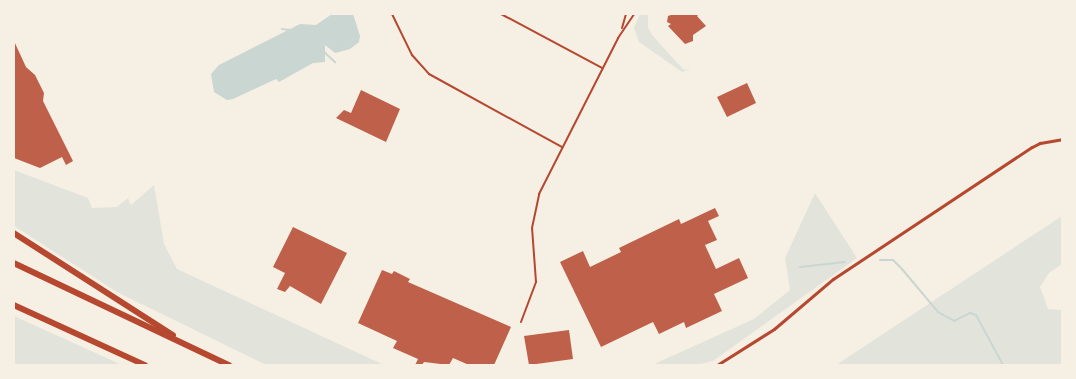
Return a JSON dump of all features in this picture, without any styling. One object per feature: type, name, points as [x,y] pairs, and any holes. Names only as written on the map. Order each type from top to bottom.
[{"type":"highway","points":[[14,233],[194,348]]},
{"type":"highway","points":[[14,263],[229,365]]},
{"type":"highway","points":[[14,305],[145,365]]},
{"type":"street","points":[[717,365],[774,329],[833,279],[1032,147],[1040,143],[1062,139]]},
{"type":"lane","points":[[392,14],[412,55],[428,74],[562,147]]},
{"type":"lane","points":[[501,14],[602,68]]},
{"type":"lane","points":[[622,30],[626,14]]},
{"type":"lane","points":[[521,322],[536,282],[532,228],[536,203],[602,68],[622,30],[634,14]]},
{"type":"shaded area","points":[[332,14],[353,14],[360,36],[359,42],[350,49],[335,53],[325,45],[325,62],[313,63],[279,82],[276,79],[233,99],[227,100],[214,92],[211,74],[219,65],[300,24],[316,25]]},
{"type":"shaded area","points":[[640,14],[648,14],[648,27],[652,35],[684,70],[691,69],[682,72],[639,42],[634,28]]},
{"type":"shaded area","points":[[14,170],[88,198],[92,208],[117,207],[128,198],[131,205],[154,185],[164,244],[177,269],[384,365],[266,365],[117,292],[14,226]]},
{"type":"shaded area","points":[[815,193],[857,258],[713,361],[696,365],[652,365],[754,319],[790,290],[785,258]]},
{"type":"shaded area","points":[[1062,216],[1062,264],[1049,273],[1040,287],[1048,309],[1062,310],[1062,365],[836,365]]},
{"type":"shaded area","points":[[14,316],[122,365],[14,365]]},
{"type":"building","points":[[674,14],[699,14],[697,16],[706,26],[693,35],[693,41],[685,44],[668,26],[671,24],[667,22],[668,16]]},
{"type":"building","points":[[14,41],[26,67],[35,75],[44,93],[43,101],[73,161],[66,165],[62,157],[40,168],[14,158]]},
{"type":"building","points":[[747,83],[756,103],[727,117],[717,97]]},
{"type":"building","points":[[361,90],[400,109],[386,142],[336,118],[344,110],[351,113]]},
{"type":"building","points":[[715,208],[719,216],[708,221],[717,240],[705,245],[716,269],[739,258],[748,278],[714,294],[722,311],[686,328],[684,322],[659,334],[653,322],[601,347],[560,262],[583,251],[590,267],[621,252],[619,248],[679,219],[681,224]]},
{"type":"building","points":[[293,227],[347,253],[321,304],[290,286],[285,292],[277,289],[285,273],[273,267]]},
{"type":"building","points":[[382,270],[392,274],[394,271],[410,279],[408,282],[511,327],[494,365],[469,365],[453,358],[449,365],[424,362],[422,365],[415,365],[418,359],[393,348],[397,341],[358,323]]},
{"type":"building","points":[[569,330],[573,359],[529,365],[524,336]]},
{"type":"waterway","points":[[282,29],[290,30]]},
{"type":"waterway","points":[[322,50],[335,62]]},
{"type":"waterway","points":[[880,260],[893,260],[938,312],[954,321],[970,313],[976,315],[1003,365]]},
{"type":"waterway","points":[[800,267],[845,262]]}]
